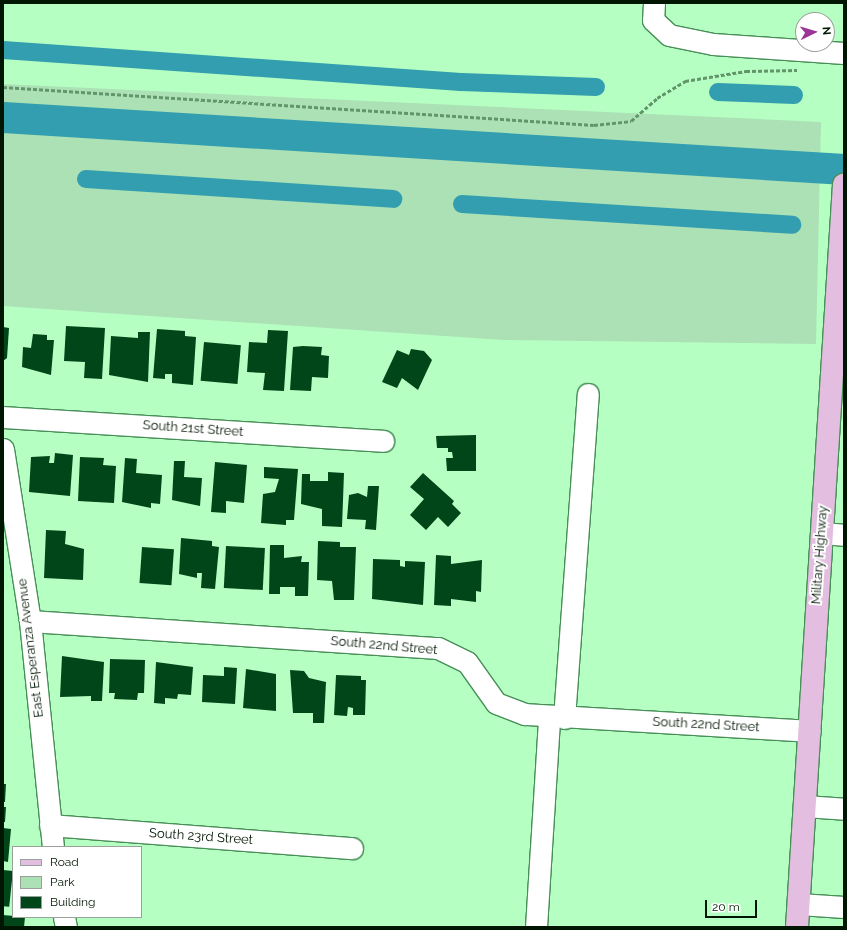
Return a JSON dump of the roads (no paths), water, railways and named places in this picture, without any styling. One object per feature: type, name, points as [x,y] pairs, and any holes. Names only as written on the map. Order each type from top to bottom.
[{"type":"main road","name":"Military Highway","points":[[797,927],[822,533],[837,390],[840,244],[844,184]]},
{"type":"street","points":[[654,3],[653,20],[669,35],[713,44],[844,53]]},
{"type":"street","points":[[536,927],[588,394]]},
{"type":"street","name":"South 21st Street","points":[[3,417],[383,442]]},
{"type":"street","name":"East Esperanza Avenue","points":[[3,449],[30,621],[53,846]]},
{"type":"street","points":[[822,533],[844,535]]},
{"type":"street","name":"South 22nd Street","points":[[30,621],[438,648],[467,662],[496,703],[525,714],[557,718],[809,731]]},
{"type":"street","points":[[805,806],[844,809]]},
{"type":"street","name":"South 23rd Street","points":[[50,825],[352,848]]},
{"type":"street","points":[[799,904],[844,907]]},
{"type":"waterway","points":[[3,50],[461,82],[596,87]]},
{"type":"waterway","points":[[718,92],[794,95]]},
{"type":"waterway","points":[[3,117],[844,169]]},
{"type":"waterway","points":[[86,179],[393,199]]},
{"type":"waterway","points":[[462,204],[792,225]]}]
